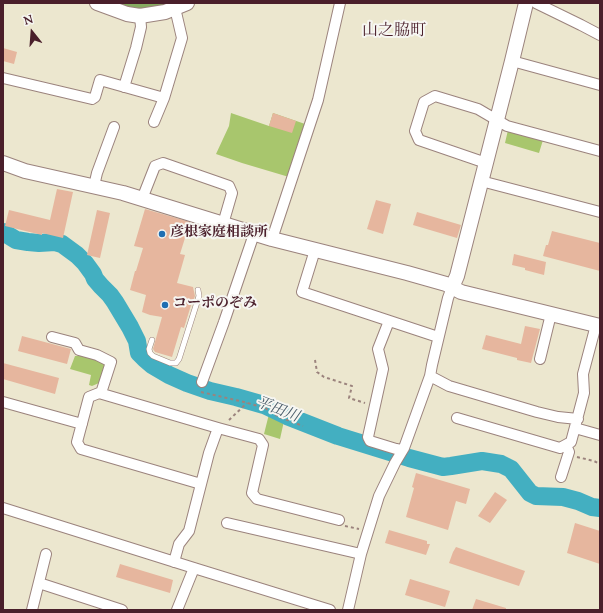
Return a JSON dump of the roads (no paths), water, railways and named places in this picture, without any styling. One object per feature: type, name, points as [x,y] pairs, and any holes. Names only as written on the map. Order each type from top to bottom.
[{"type":"street","points":[[97,3],[127,14],[140,16],[165,12],[181,6],[182,38],[164,98],[154,122]]},
{"type":"street","points":[[272,239],[318,100],[340,3]]},
{"type":"street","points":[[348,610],[361,554],[379,496],[400,453],[430,376],[448,298],[456,276],[526,3]]},
{"type":"street","points":[[536,3],[600,35]]},
{"type":"street","points":[[124,87],[138,41],[141,27],[140,16]]},
{"type":"street","points":[[512,61],[600,85]]},
{"type":"street","points":[[3,78],[92,99],[95,97],[100,80],[164,98]]},
{"type":"street","points":[[486,162],[419,140],[415,131],[424,102],[435,96],[478,109],[507,126],[600,151]]},
{"type":"street","points":[[94,186],[97,173],[114,127]]},
{"type":"street","points":[[3,163],[25,171],[123,193],[139,201],[219,227],[254,234],[407,273],[446,284],[461,292],[598,326],[583,374],[584,393],[571,442],[567,450],[561,477]]},
{"type":"street","points":[[139,201],[155,166],[163,163],[229,186],[232,193],[219,227]]},
{"type":"street","points":[[481,181],[600,212]]},
{"type":"street","points":[[200,386],[254,234]]},
{"type":"street","points":[[315,250],[302,292],[438,338]]},
{"type":"street","points":[[540,359],[551,314]]},
{"type":"street","points":[[389,321],[378,349],[383,369],[368,437],[370,441],[396,449],[400,453]]},
{"type":"street","points":[[52,337],[75,343],[79,350],[97,355],[111,362],[101,393]]},
{"type":"street","points":[[430,376],[449,386],[558,417],[600,435]]},
{"type":"street","points":[[201,484],[81,449],[77,442],[89,397],[101,393],[220,429],[259,439],[263,445],[252,493],[257,499],[325,512],[339,520]]},
{"type":"street","points":[[3,402],[82,424]]},
{"type":"street","points":[[457,418],[567,450]]},
{"type":"street","points":[[174,562],[179,544],[189,531],[208,453],[220,429]]},
{"type":"street","points":[[3,508],[330,610]]},
{"type":"street","points":[[226,523],[361,554]]},
{"type":"street","points":[[32,610],[46,554]]},
{"type":"street","points":[[177,610],[194,568]]},
{"type":"street","points":[[39,583],[122,610]]},
{"type":"lane","points":[[152,340],[149,350],[153,356],[170,363],[176,363],[179,360],[199,296],[198,290]]},
{"type":"waterway","name":"平田川","points":[[3,232],[16,240],[39,243],[55,242],[62,244],[77,255],[115,302],[137,341],[139,353],[152,365],[169,375],[210,391],[264,405],[287,416],[338,436],[409,458],[443,467],[482,461],[501,464],[511,469],[530,493],[536,496],[563,497],[592,507],[600,508]]},
{"type":"place","name":"彦根家庭相談所","points":[[162,234]]},
{"type":"place","name":"コーポのぞみ","points":[[165,305]]},
{"type":"district","name":"山之脇町","points":[[394,32]]}]
